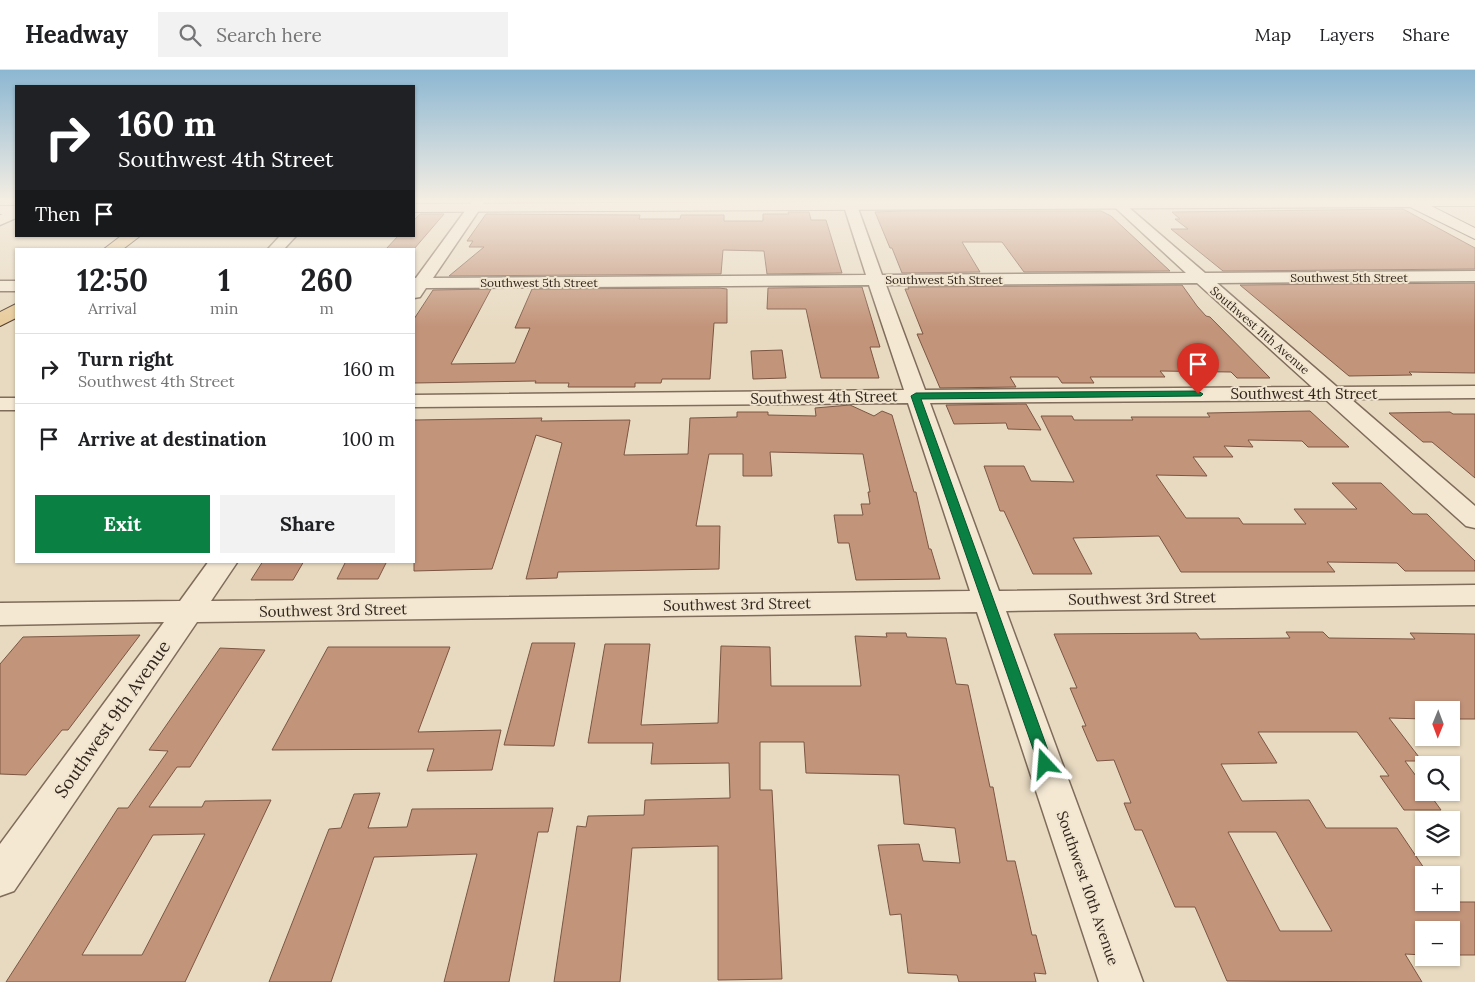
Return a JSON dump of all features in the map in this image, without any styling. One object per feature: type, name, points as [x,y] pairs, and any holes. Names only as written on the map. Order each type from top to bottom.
[{"type":"main road","points":[[0,320],[15,311]]},
{"type":"street","points":[[416,286],[448,243]]},
{"type":"street","name":"Southwest 10th Avenue","points":[[863,243],[1121,982]]},
{"type":"street","name":"Southwest 11th Avenue","points":[[1161,243],[1475,520]]},
{"type":"street","name":"Southwest 5th Street","points":[[416,286],[876,280],[1475,276]]},
{"type":"street","points":[[0,286],[15,286]]},
{"type":"street","name":"Southwest 4th Street","points":[[415,401],[1475,392]]},
{"type":"street","points":[[0,404],[15,404]]},
{"type":"street","name":"Southwest 9th Avenue","points":[[0,877],[223,563]]},
{"type":"street","name":"Southwest 3rd Street","points":[[0,614],[1475,595]]},
{"type":"building","points":[[392,243],[420,243],[415,248],[387,248]]},
{"type":"building","points":[[472,243],[833,243],[842,273],[767,274],[764,251],[723,250],[721,274],[449,276],[484,247],[469,247]]},
{"type":"building","points":[[888,243],[962,243],[980,272],[902,273],[892,248],[890,248]]},
{"type":"building","points":[[1002,243],[1139,243],[1170,271],[1024,272]]},
{"type":"building","points":[[1188,243],[1465,243],[1475,248],[1475,269],[1223,271]]},
{"type":"building","points":[[1475,283],[1475,373],[1409,372],[1412,375],[1349,376],[1240,285]]},
{"type":"building","points":[[1182,285],[1206,316],[1210,317],[1270,378],[1237,378],[1231,372],[1160,371],[1165,377],[1090,377],[1094,383],[1062,383],[1058,377],[1010,377],[1016,387],[940,388],[917,334],[923,334],[905,289],[909,289],[908,287]]},
{"type":"building","points":[[862,287],[880,347],[870,347],[879,378],[821,378],[806,309],[767,309],[768,288]]},
{"type":"building","points":[[491,289],[451,364],[515,363],[530,328],[515,328],[532,289],[727,289],[727,323],[714,323],[710,379],[662,379],[661,383],[635,383],[635,387],[568,387],[569,383],[535,383],[536,381],[415,383],[415,317],[433,290]]},
{"type":"building","points":[[782,350],[786,378],[753,379],[751,351]]},
{"type":"building","points":[[1026,404],[1041,430],[1008,429],[1006,423],[954,424],[946,405]]},
{"type":"building","points":[[850,405],[874,416],[882,411],[892,415],[914,492],[916,492],[929,549],[931,549],[940,579],[856,580],[849,543],[838,543],[834,515],[863,515],[861,504],[870,504],[868,492],[870,492],[863,454],[770,452],[772,476],[743,476],[743,454],[709,454],[696,526],[720,526],[719,569],[558,572],[557,578],[526,579],[562,443],[536,435],[492,569],[414,571],[415,420],[542,418],[541,421],[630,420],[624,455],[688,454],[690,418],[737,417],[737,412],[768,412],[768,415],[816,416],[815,408]]},
{"type":"building","points":[[1310,411],[1349,447],[1308,447],[1302,441],[1248,440],[1253,447],[1224,446],[1233,457],[1193,457],[1207,476],[1156,475],[1186,518],[1239,518],[1243,524],[1306,524],[1294,509],[1357,509],[1332,483],[1381,483],[1413,514],[1427,514],[1475,561],[1475,571],[1405,571],[1397,563],[1327,562],[1335,572],[1181,572],[1159,536],[1073,538],[1092,574],[1033,574],[1004,511],[1000,511],[984,466],[1024,466],[1031,481],[1074,482],[1041,416],[1072,416],[1074,420],[1133,420],[1131,417],[1210,417],[1207,413]]},
{"type":"building","points":[[1450,412],[1453,414],[1475,414],[1475,478],[1432,442],[1423,442],[1389,413]]},
{"type":"building","points":[[262,563],[303,563],[293,580],[251,580]]},
{"type":"building","points":[[345,563],[386,563],[378,579],[337,579]]},
{"type":"building","points":[[1286,632],[1323,632],[1329,638],[1415,639],[1410,633],[1475,634],[1475,719],[1460,719],[1460,701],[1415,701],[1415,719],[1389,718],[1418,756],[1415,756],[1415,761],[1405,761],[1415,775],[1415,801],[1434,801],[1441,810],[1404,810],[1380,776],[1389,776],[1357,732],[1258,732],[1277,763],[1221,764],[1242,801],[1309,800],[1326,828],[1397,828],[1423,866],[1415,866],[1415,911],[1460,911],[1460,902],[1475,902],[1475,955],[1460,955],[1460,921],[1415,921],[1415,955],[1405,954],[1422,982],[1227,981],[1195,907],[1175,907],[1142,830],[1135,830],[1124,803],[1131,803],[1114,760],[1097,761],[1082,726],[1086,726],[1070,688],[1077,688],[1054,634],[1196,633],[1200,639],[1290,638]],"holes":[[[1228,832],[1276,832],[1332,931],[1280,931]]]},
{"type":"building","points":[[886,633],[906,633],[907,637],[946,638],[956,684],[968,685],[990,787],[993,787],[1007,861],[1015,861],[1032,935],[1036,935],[1046,974],[1034,973],[1036,982],[959,982],[957,975],[908,973],[901,914],[890,915],[878,845],[919,844],[923,861],[960,863],[955,828],[904,824],[899,775],[806,773],[804,742],[760,742],[760,790],[772,790],[782,979],[718,980],[718,846],[632,848],[620,982],[554,982],[577,826],[586,827],[588,816],[644,815],[645,800],[730,798],[729,763],[651,764],[653,743],[588,743],[605,644],[650,644],[641,725],[718,723],[721,646],[770,647],[771,686],[861,686],[855,636],[887,637]]},
{"type":"building","points":[[140,635],[68,730],[62,730],[26,775],[0,774],[0,664],[23,637]]},
{"type":"building","points":[[532,643],[575,643],[554,746],[504,745]]},
{"type":"building","points":[[328,647],[450,647],[418,732],[501,730],[492,770],[427,771],[434,749],[272,750]]},
{"type":"building","points":[[220,648],[265,650],[190,767],[177,767],[149,807],[202,807],[205,801],[271,800],[185,982],[6,982],[118,808],[128,808],[168,751],[149,750]],"holes":[[[205,834],[142,955],[82,955],[153,835]]]},
{"type":"building","points":[[380,793],[368,828],[407,827],[412,809],[553,808],[548,832],[538,832],[509,982],[444,982],[477,854],[374,857],[331,982],[269,982],[329,829],[341,828],[354,794]]},
{"type":"route","points":[[1045,764],[916,396],[1198,394]]}]
